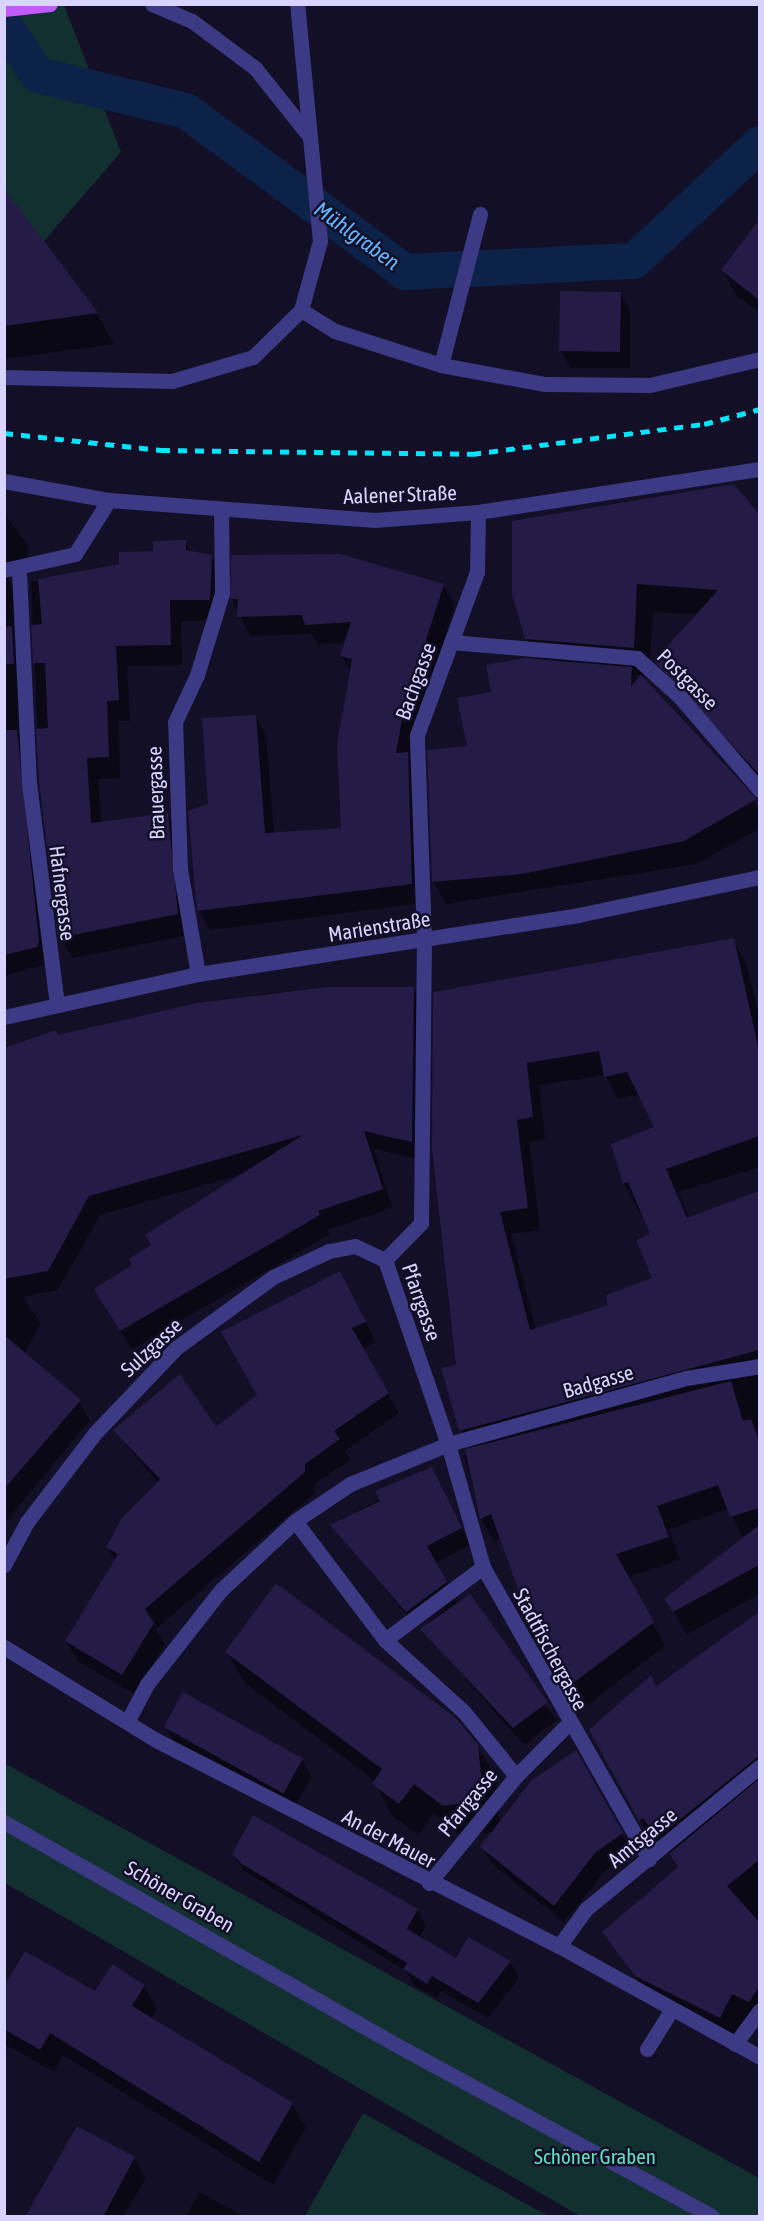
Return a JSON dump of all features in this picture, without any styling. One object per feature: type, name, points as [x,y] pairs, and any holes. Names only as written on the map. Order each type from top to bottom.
[{"type":"main road","points":[[4,9],[50,4]]},
{"type":"street","points":[[152,4],[192,21],[255,68],[312,140]]},
{"type":"street","points":[[4,377],[171,381],[253,357],[301,310],[320,241],[318,183],[297,4]]},
{"type":"street","points":[[441,365],[466,256],[480,214]]},
{"type":"street","points":[[301,310],[335,331],[441,365],[544,384],[650,385],[759,359]]},
{"type":"street","name":"Aalener Straße","points":[[4,482],[109,500],[375,520],[478,512],[759,469]]},
{"type":"street","points":[[12,570],[75,554],[109,500]]},
{"type":"street","name":"Brauergasse","points":[[198,974],[180,868],[174,742],[175,722],[197,675],[222,593],[221,509]]},
{"type":"street","name":"Bachgasse","points":[[424,940],[417,735],[477,572],[478,512]]},
{"type":"street","name":"Hafnergasse","points":[[12,570],[29,783],[57,1004]]},
{"type":"street","name":"Postgasse","points":[[452,642],[638,658],[680,697],[759,790]]},
{"type":"street","name":"Marienstraße","points":[[4,1017],[198,974],[424,940],[759,877]]},
{"type":"street","name":"Pfarrgasse","points":[[424,940],[421,1223],[386,1260],[448,1444]]},
{"type":"street","name":"Sulzgasse","points":[[4,1565],[27,1522],[95,1433],[176,1348],[273,1277],[329,1251],[355,1246],[386,1260]]},
{"type":"street","name":"Badgasse","points":[[448,1444],[686,1378],[759,1366]]},
{"type":"street","points":[[127,1722],[147,1684],[221,1590],[295,1521],[350,1484],[448,1444]]},
{"type":"street","name":"Stadtfischergasse","points":[[448,1444],[483,1567],[568,1725],[655,1855]]},
{"type":"street","name":"Pfarrgasse","points":[[295,1521],[385,1640],[464,1712],[516,1776]]},
{"type":"street","points":[[385,1640],[483,1567]]},
{"type":"street","name":"An der Mauer","points":[[4,1647],[127,1722],[429,1883],[559,1946],[759,2057]]},
{"type":"street","name":"Pfarrgasse","points":[[429,1883],[516,1776],[568,1725]]},
{"type":"street","name":"Amtsgasse","points":[[559,1946],[586,1909],[655,1855],[759,1766]]},
{"type":"street","name":"Schöner Graben","points":[[4,1822],[391,2042],[712,2217]]},
{"type":"street","points":[[647,2049],[672,2009]]},
{"type":"street","points":[[735,2044],[759,2010]]},
{"type":"green space","points":[[4,5],[64,5],[121,152],[44,241],[98,313],[5,326]]},
{"type":"green space","name":"Schöner Graben","points":[[4,1763],[759,2178],[759,2216],[580,2216],[5,1883]]},
{"type":"green space","points":[[363,2113],[548,2216],[305,2216]]},
{"type":"building","points":[[4,189],[44,241],[98,313],[4,326]]},
{"type":"building","points":[[759,220],[759,300],[721,270]]},
{"type":"building","points":[[560,291],[621,292],[620,352],[559,351]]},
{"type":"building","points":[[734,484],[759,514],[759,774],[654,661],[718,590],[637,584],[634,648],[525,639],[512,594],[512,521]]},
{"type":"building","points":[[186,540],[186,550],[212,555],[210,600],[170,600],[171,645],[116,646],[119,700],[107,701],[109,757],[87,758],[91,823],[168,813],[178,914],[58,938],[39,782],[36,729],[48,728],[45,663],[33,663],[31,625],[42,624],[38,579],[119,564],[119,552],[153,551],[153,541]]},
{"type":"building","points":[[340,554],[444,584],[404,708],[396,753],[408,752],[412,884],[197,911],[188,811],[208,804],[202,718],[256,715],[265,833],[341,828],[337,744],[352,659],[340,656],[351,622],[305,625],[302,615],[237,617],[238,599],[230,599],[231,555]]},
{"type":"building","points":[[12,626],[14,664],[4,664],[4,627]]},
{"type":"building","points":[[524,658],[632,667],[631,686],[641,675],[757,799],[684,841],[522,874],[432,882],[427,750],[467,746],[457,698],[491,692],[486,665]]},
{"type":"building","points":[[4,730],[17,730],[39,941],[37,947],[4,955]]},
{"type":"building","points":[[734,938],[759,1051],[759,1136],[666,1169],[687,1218],[759,1191],[759,1350],[459,1431],[441,1368],[456,1365],[432,1149],[433,992]],"holes":[[[599,1051],[604,1077],[627,1072],[654,1127],[611,1144],[623,1184],[628,1182],[650,1234],[636,1240],[652,1278],[606,1295],[608,1305],[530,1330],[500,1212],[528,1208],[517,1120],[533,1117],[527,1063]]]},
{"type":"building","points":[[327,987],[414,987],[412,1142],[364,1131],[383,1189],[318,1211],[320,1215],[120,1331],[94,1289],[132,1265],[129,1259],[151,1245],[145,1235],[303,1135],[89,1196],[48,1271],[4,1279],[4,1048],[56,1030],[58,1035],[197,1003]]},
{"type":"building","points":[[340,1271],[366,1322],[352,1328],[389,1393],[334,1431],[340,1439],[305,1464],[305,1472],[145,1609],[154,1623],[122,1675],[65,1641],[118,1554],[106,1547],[122,1518],[160,1479],[113,1430],[180,1374],[216,1427],[257,1395],[221,1332]]},
{"type":"building","points":[[4,1335],[81,1400],[4,1489]]},
{"type":"building","points":[[731,1381],[743,1421],[751,1419],[759,1440],[759,1508],[730,1517],[718,1485],[657,1506],[669,1537],[616,1554],[654,1622],[564,1690],[538,1645],[491,1514],[480,1519],[465,1449]]},
{"type":"building","points":[[432,1467],[462,1528],[427,1546],[447,1582],[406,1612],[330,1525],[380,1501],[375,1491]]},
{"type":"building","points":[[759,1525],[759,1565],[673,1612],[664,1599]]},
{"type":"building","points":[[276,1583],[457,1719],[478,1745],[484,1800],[443,1806],[414,1784],[399,1804],[372,1784],[382,1769],[225,1652]]},
{"type":"building","points":[[470,1594],[548,1702],[513,1728],[420,1629]]},
{"type":"building","points":[[759,1612],[759,1756],[657,1838],[643,1818],[639,1821],[589,1730],[651,1675],[656,1686]]},
{"type":"building","points":[[183,1692],[303,1758],[283,1793],[164,1727]]},
{"type":"building","points":[[576,1750],[623,1833],[595,1853],[554,1906],[480,1847],[531,1781]]},
{"type":"building","points":[[759,1779],[759,1860],[727,1886],[759,1922],[759,1987],[749,2002],[732,1994],[720,2018],[635,1976],[602,1932],[678,1867],[669,1854]]},
{"type":"building","points":[[253,1815],[418,1909],[407,1929],[456,1958],[468,1937],[511,1961],[478,2003],[432,1976],[427,1984],[403,1969],[407,1963],[242,1864],[232,1854]]},
{"type":"building","points":[[25,1951],[95,1991],[112,1964],[145,1985],[132,2006],[293,2103],[259,2162],[50,2033],[40,2050],[4,2029],[4,1987]]},
{"type":"building","points":[[77,2126],[135,2157],[103,2217],[25,2217]]},
{"type":"waterway","name":"Mühlgraben","points":[[4,25],[38,75],[186,111],[405,272],[634,261],[760,144]]},
{"type":"railway","points":[[4,433],[161,450],[472,454],[704,424],[760,409]]}]
